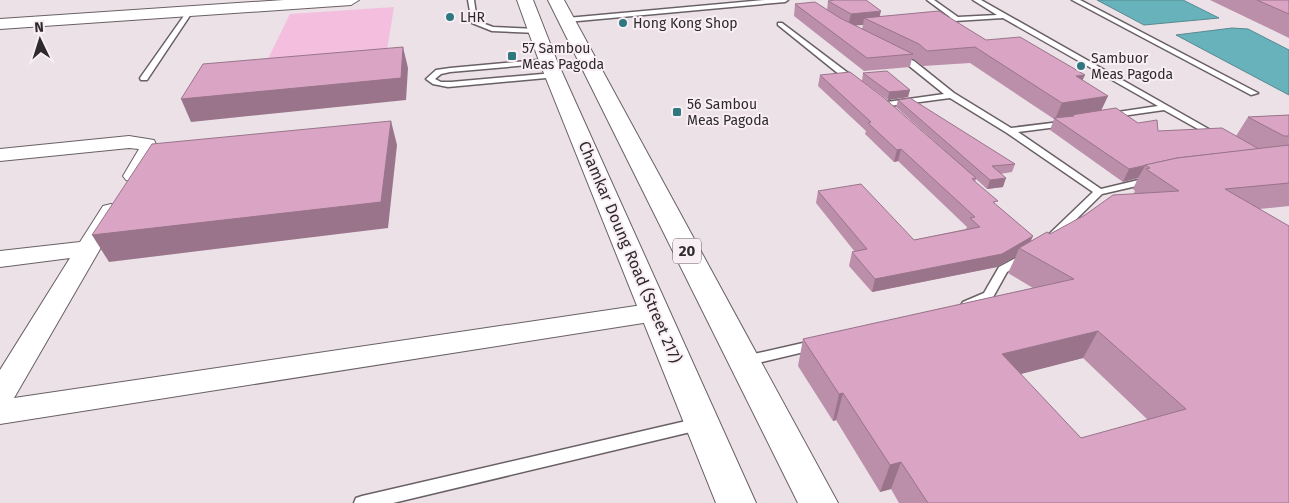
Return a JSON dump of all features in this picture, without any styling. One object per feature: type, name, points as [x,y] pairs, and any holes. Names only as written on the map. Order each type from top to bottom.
[{"type":"main road","points":[[0,24],[351,0]]},
{"type":"main road","name":"Chamkar Doung Road (Street 217)","points":[[525,0],[551,68],[736,503]]},
{"type":"main road","name":"20","points":[[562,10],[818,503]]},
{"type":"street","points":[[0,155],[129,142],[148,144],[149,151],[86,249],[0,395]]},
{"type":"street","points":[[0,260],[86,249]]},
{"type":"street","points":[[0,412],[656,312]]},
{"type":"lane","points":[[471,0],[474,22],[492,29],[538,31]]},
{"type":"lane","points":[[562,10],[785,0]]},
{"type":"lane","points":[[930,0],[957,19]]},
{"type":"lane","points":[[976,0],[1225,140]]},
{"type":"lane","points":[[1075,0],[1254,93]]},
{"type":"lane","points":[[144,78],[190,11]]},
{"type":"lane","points":[[928,21],[1005,16]]},
{"type":"lane","points":[[780,24],[862,88]]},
{"type":"lane","points":[[890,53],[911,63],[951,95],[1010,131],[1099,192]]},
{"type":"lane","points":[[551,68],[449,85],[434,82],[430,79],[438,72],[450,70],[551,68]]},
{"type":"lane","points":[[869,94],[888,108],[951,95]]},
{"type":"lane","points":[[1097,118],[1166,107]]},
{"type":"lane","points":[[1010,131],[1078,121]]},
{"type":"lane","points":[[956,309],[988,296],[1003,270],[1035,246],[1043,247],[1099,192],[1164,177]]},
{"type":"lane","points":[[745,361],[828,342]]},
{"type":"lane","points":[[362,503],[703,423]]},
{"type":"shaded area","points":[[394,7],[383,74],[255,85],[290,14]]},
{"type":"water","points":[[1097,0],[1183,0],[1219,18],[1144,25]]},
{"type":"water","points":[[1232,28],[1248,29],[1289,50],[1289,95],[1176,35]]},
{"type":"building","points":[[866,0],[881,11],[851,14],[828,1]]},
{"type":"building","points":[[1257,0],[1289,0],[1289,14]]},
{"type":"building","points":[[815,2],[840,18],[913,54],[867,58],[795,4]]},
{"type":"building","points":[[939,11],[986,40],[1020,37],[1085,75],[1076,76],[1108,96],[1062,103],[975,47],[927,51],[919,44],[864,18]]},
{"type":"building","points":[[403,47],[401,78],[181,99],[203,64]]},
{"type":"building","points":[[887,71],[910,90],[889,92],[863,73]]},
{"type":"building","points":[[850,72],[883,97],[976,178],[972,179],[998,201],[993,202],[1033,236],[1002,254],[875,279],[852,252],[867,249],[818,191],[861,184],[914,240],[980,227],[970,218],[975,217],[901,149],[897,150],[868,123],[871,122],[820,75]]},
{"type":"building","points":[[910,98],[1015,164],[992,166],[1006,178],[990,180],[898,100]]},
{"type":"building","points":[[1116,108],[1138,123],[1157,120],[1158,131],[1222,128],[1259,149],[1177,158],[1129,169],[1054,118]]},
{"type":"building","points":[[1289,115],[1289,136],[1284,136],[1248,117]]},
{"type":"building","points":[[391,121],[381,202],[92,235],[152,144]]},
{"type":"building","points":[[1289,145],[1289,183],[1225,189],[1289,226],[1289,503],[928,503],[901,462],[890,465],[843,393],[839,394],[803,339],[1074,279],[1019,248],[1047,232],[1050,234],[1085,215],[1113,195],[1179,191],[1146,169],[1150,168],[1145,165],[1177,158]],"holes":[[[1098,331],[1186,409],[1081,438],[1002,354]]]},
{"type":"place","name":"LHR","points":[[450,17]]},
{"type":"place","name":"Hong Kong Shop","points":[[623,23]]},
{"type":"place","name":"57 Sambou Meas Pagoda","points":[[512,56]]},
{"type":"place","name":"Sambuor Meas Pagoda","points":[[1081,66]]},
{"type":"place","name":"56 Sambou Meas Pagoda","points":[[677,112]]}]
